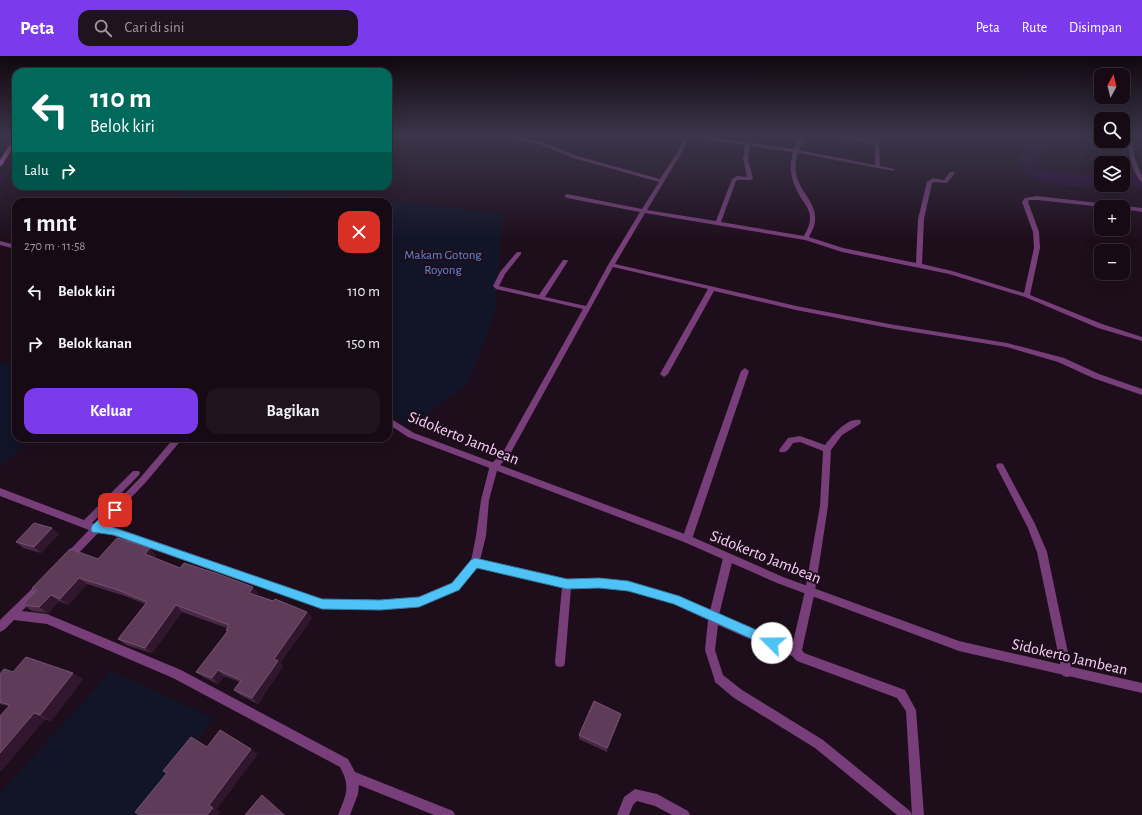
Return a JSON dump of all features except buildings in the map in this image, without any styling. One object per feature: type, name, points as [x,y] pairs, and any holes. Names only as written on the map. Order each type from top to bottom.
[{"type":"street","points":[[622,170],[661,181]]},
{"type":"street","points":[[0,492],[96,529],[101,528],[114,531],[322,604],[380,605],[419,602],[455,586],[475,563],[481,536],[485,500],[494,465],[506,454],[611,265],[642,211],[668,170]]},
{"type":"street","points":[[718,224],[734,180],[737,178],[750,178],[749,170]]},
{"type":"street","points":[[792,170],[795,180],[811,210],[813,218],[812,230],[806,238]]},
{"type":"street","points":[[1136,170],[1142,180]]},
{"type":"street","points":[[919,266],[921,219],[930,182],[933,180],[945,182],[952,173]]},
{"type":"street","points":[[567,196],[642,211],[806,238],[842,250],[975,279],[1027,296],[1100,326],[1142,339]]},
{"type":"street","points":[[1027,296],[1037,248],[1036,232],[1025,202],[1027,199],[1037,198],[1094,204]]},
{"type":"street","points":[[1130,209],[1142,210]]},
{"type":"street","points":[[0,243],[12,246]]},
{"type":"street","points":[[519,253],[500,277],[496,286],[587,308]]},
{"type":"street","points":[[541,298],[564,261]]},
{"type":"street","points":[[611,265],[827,314],[1007,346],[1061,360],[1096,376],[1142,392]]},
{"type":"street","points":[[664,374],[712,288]]},
{"type":"street","points":[[687,539],[745,371]]},
{"type":"street","name":"Sidokerto Jambean","points":[[392,422],[411,434],[687,539],[728,558],[810,591],[959,646],[1142,688]]},
{"type":"street","points":[[796,652],[810,591],[824,506],[827,449],[839,433],[857,422]]},
{"type":"street","points":[[783,450],[791,440],[800,439],[827,449]]},
{"type":"street","points":[[62,564],[143,480],[175,442]]},
{"type":"street","points":[[1000,466],[1032,527],[1042,552],[1067,672]]},
{"type":"street","points":[[84,524],[136,473]]},
{"type":"street","points":[[728,558],[714,616],[710,650],[719,678],[738,694],[819,744],[906,815]]},
{"type":"street","points":[[475,563],[567,584],[599,583],[628,586],[675,600],[714,616],[749,634],[796,652],[801,657],[901,694],[911,710],[918,815]]},
{"type":"street","points":[[0,627],[51,575]]},
{"type":"street","points":[[560,662],[567,584]]},
{"type":"street","points":[[12,615],[47,620],[177,674],[344,763],[352,778],[353,796],[344,815]]},
{"type":"street","points":[[352,778],[449,815]]},
{"type":"street","points":[[623,815],[628,801],[635,795],[657,800],[684,815]]},
{"type":"green space","points":[[190,190],[264,190],[304,198],[176,198]]},
{"type":"green space","name":"Makam Gotong Royong","points":[[392,201],[503,213],[495,313],[469,383],[410,427],[392,416]]},
{"type":"green space","points":[[0,361],[12,365],[12,442],[30,442],[0,466]]},
{"type":"green space","points":[[111,671],[214,718],[144,815],[0,815],[0,793]]},
{"type":"waterway","points":[[0,182],[8,170]]},
{"type":"waterway","points":[[1034,170],[1041,174],[1058,178],[1094,181]]},
{"type":"waterway","points":[[1130,180],[1142,181]]},
{"type":"route","points":[[115,510],[96,529],[108,529],[286,593],[322,604],[380,605],[419,602],[455,586],[475,563],[567,584],[599,583],[628,586],[675,600],[772,643]]}]
